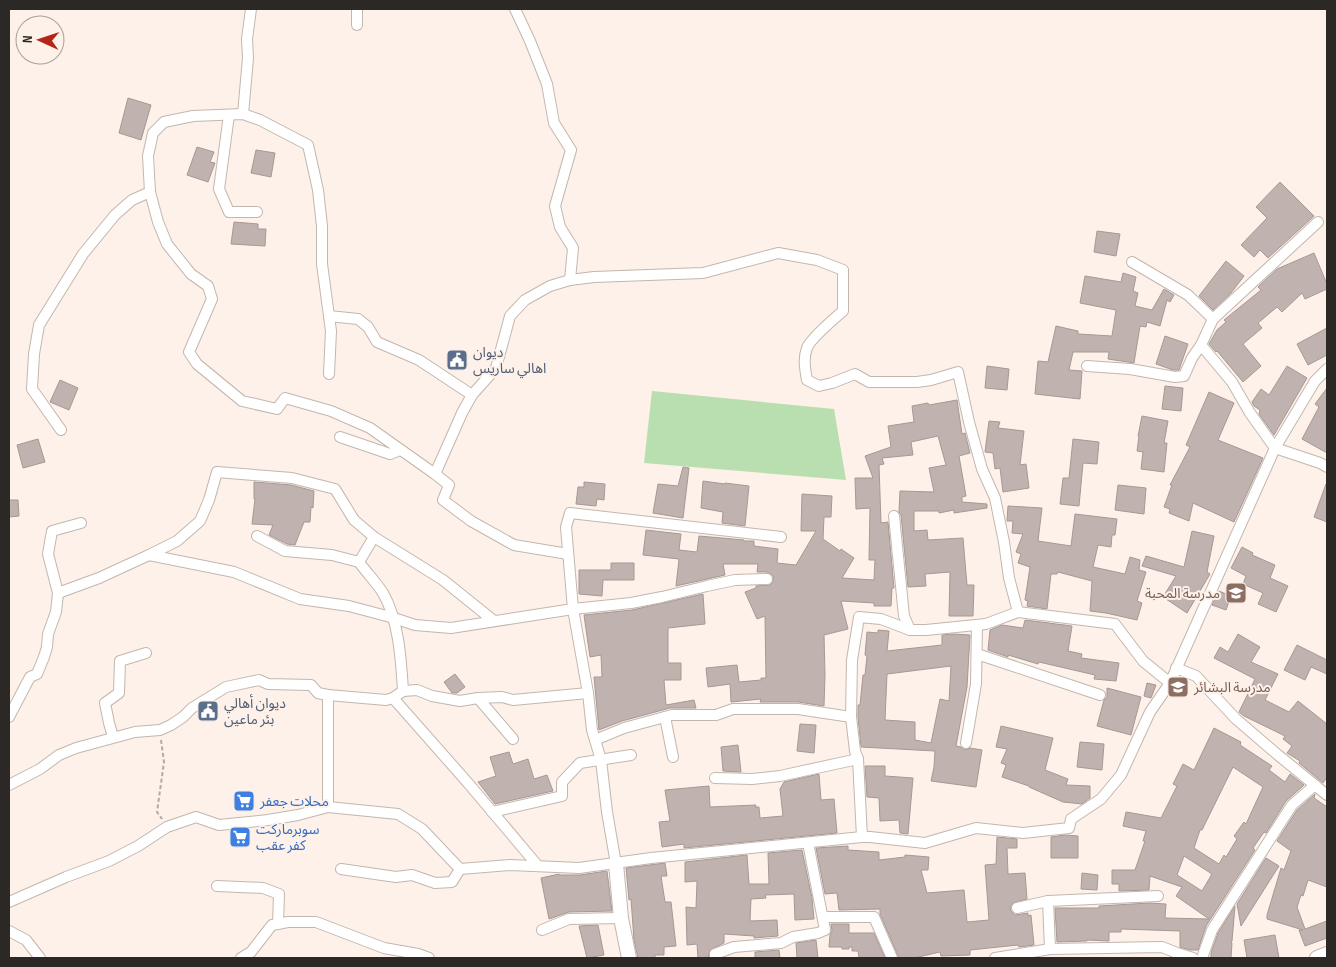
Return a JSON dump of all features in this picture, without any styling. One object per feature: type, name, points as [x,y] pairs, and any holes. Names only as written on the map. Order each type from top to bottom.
[{"type":"street","points":[[243,114],[248,58],[247,39],[251,9]]},
{"type":"street","points":[[357,9],[357,25]]},
{"type":"street","points":[[515,9],[547,84],[554,123],[571,150],[555,206],[560,227],[572,248],[570,280]]},
{"type":"street","points":[[329,374],[332,331],[322,264],[322,226],[318,190],[308,145],[260,120],[243,114],[193,116],[164,122],[153,133],[148,156],[150,192],[158,222],[167,244],[191,274],[208,286],[212,299],[189,352],[197,364],[242,401],[276,409],[285,398],[331,411],[370,428],[449,485],[443,500],[471,521],[514,544],[568,554]]},
{"type":"street","points":[[229,115],[219,190],[229,212],[257,212]]},
{"type":"street","points":[[60,430],[32,389],[34,354],[39,325],[88,247],[115,215],[132,200],[150,192]]},
{"type":"street","points":[[1087,366],[1130,369],[1175,377],[1184,376],[1213,319],[1318,222]]},
{"type":"street","points":[[435,474],[472,395],[496,368],[510,316],[525,300],[550,286],[570,280],[594,277],[704,273],[778,253],[816,260],[842,270],[843,310],[807,346],[804,364],[807,380],[819,386],[855,374],[869,382],[917,382],[958,372],[982,469],[995,498],[1009,578],[1018,612]]},
{"type":"street","points":[[1132,262],[1188,295],[1213,319]]},
{"type":"street","points":[[329,316],[358,319],[368,327],[377,342],[419,360],[472,395]]},
{"type":"street","points":[[1201,345],[1232,382],[1250,413],[1275,448],[1327,467]]},
{"type":"street","points":[[460,869],[510,865],[579,868],[650,858],[862,837],[925,843],[976,828],[1023,834],[1069,828],[1071,819],[1101,799],[1121,775],[1150,712],[1170,683],[1275,448],[1315,381],[1327,369]]},
{"type":"street","points":[[340,437],[390,454],[400,450]]},
{"type":"street","points":[[58,593],[99,578],[177,541],[200,521],[209,500],[217,472],[292,478],[336,488],[354,520],[374,537],[443,580],[494,620]]},
{"type":"street","points":[[629,958],[621,918],[616,864],[606,812],[601,760],[592,730],[588,693],[573,609],[566,527],[570,513],[781,537]]},
{"type":"street","points":[[894,516],[904,616],[910,630]]},
{"type":"street","points":[[9,717],[30,677],[37,674],[44,657],[48,634],[56,612],[58,593],[48,554],[52,531],[81,523]]},
{"type":"street","points":[[257,536],[285,551],[332,555],[359,562],[382,592],[394,618],[402,668],[403,690]]},
{"type":"street","points":[[359,562],[374,537]]},
{"type":"street","points":[[149,555],[234,572],[300,598],[349,606],[415,625],[451,628],[494,620],[662,597],[735,580],[767,579]]},
{"type":"street","points":[[862,837],[858,759],[855,751],[851,717],[852,660],[859,617],[881,619],[910,630],[986,624],[1018,612],[1115,624],[1143,661],[1170,683]]},
{"type":"street","points":[[966,743],[976,684],[977,625]]},
{"type":"street","points":[[113,737],[105,703],[119,693],[120,661],[146,653]]},
{"type":"street","points":[[976,654],[1100,695]]},
{"type":"street","points":[[1176,668],[1196,676],[1236,719],[1327,795]]},
{"type":"street","points":[[9,785],[40,770],[59,755],[113,737],[135,732],[160,730],[172,725],[192,708],[226,687],[259,680],[268,684],[311,685],[318,693],[328,695],[386,700],[393,698],[403,690],[417,690],[432,696],[460,701],[502,697],[513,700],[588,693]]},
{"type":"street","points":[[328,695],[328,807]]},
{"type":"street","points":[[393,698],[538,866]]},
{"type":"street","points":[[478,698],[513,740]]},
{"type":"street","points":[[595,740],[624,728],[672,716],[716,715],[734,709],[798,710],[851,717]]},
{"type":"street","points":[[664,718],[673,757]]},
{"type":"street","points":[[492,812],[562,796],[562,782],[580,763],[631,755]]},
{"type":"street","points":[[715,778],[752,779],[780,776],[858,759]]},
{"type":"street","points":[[1202,958],[1212,930],[1292,805],[1315,785]]},
{"type":"street","points":[[9,902],[66,877],[110,861],[167,827],[196,817],[218,825],[275,819],[328,807],[398,814],[422,829],[460,869]]},
{"type":"street","points":[[715,958],[715,954],[734,948],[781,943],[793,937],[825,930],[808,843]]},
{"type":"street","points":[[341,869],[396,877],[412,875],[435,883],[452,882],[460,869]]},
{"type":"street","points":[[217,886],[263,888],[279,894],[278,924]]},
{"type":"street","points":[[1017,908],[1048,901],[1158,896]]},
{"type":"street","points":[[1048,901],[1050,949]]},
{"type":"street","points":[[823,917],[874,917],[892,958]]},
{"type":"street","points":[[542,930],[569,919],[621,918]]},
{"type":"street","points":[[241,958],[251,952],[272,925],[288,922],[316,922],[384,948],[429,958]]},
{"type":"street","points":[[9,931],[26,940],[40,958]]},
{"type":"street","points":[[995,958],[1050,949],[1162,947],[1193,958]]},
{"type":"street","points":[[1317,958],[1327,954]]},
{"type":"path","points":[[160,730],[164,762],[158,812],[167,827]]},
{"type":"green space","points":[[652,391],[834,409],[846,480],[644,463]]},
{"type":"building","points":[[128,98],[151,105],[141,140],[119,133]]},
{"type":"building","points":[[197,147],[214,152],[210,162],[215,163],[208,182],[187,175]]},
{"type":"building","points":[[256,150],[275,153],[271,177],[251,173]]},
{"type":"building","points":[[1280,182],[1314,216],[1268,258],[1260,250],[1254,257],[1241,245],[1267,218],[1256,207]]},
{"type":"building","points":[[234,222],[258,224],[258,229],[266,229],[265,246],[231,244]]},
{"type":"building","points":[[1097,231],[1120,234],[1116,256],[1094,252]]},
{"type":"building","points":[[1314,253],[1327,284],[1327,289],[1305,299],[1302,293],[1282,312],[1277,307],[1258,323],[1262,328],[1243,344],[1261,366],[1243,382],[1209,344],[1217,330],[1226,322],[1224,320],[1261,290],[1258,287],[1277,269]]},
{"type":"building","points":[[1226,261],[1244,276],[1231,293],[1213,310],[1199,296]]},
{"type":"building","points":[[1123,273],[1136,277],[1133,291],[1138,293],[1135,306],[1152,310],[1164,289],[1174,295],[1170,302],[1167,300],[1160,326],[1147,322],[1146,327],[1140,326],[1134,363],[1108,359],[1109,352],[1073,352],[1069,370],[1082,371],[1080,399],[1035,394],[1038,361],[1048,362],[1056,326],[1078,331],[1078,334],[1112,336],[1116,310],[1080,303],[1085,276],[1121,282]]},
{"type":"building","points":[[1327,328],[1327,355],[1308,365],[1297,344]]},
{"type":"building","points":[[1165,336],[1188,344],[1179,370],[1173,370],[1156,364]]},
{"type":"building","points":[[987,366],[1009,369],[1007,390],[985,388]]},
{"type":"building","points":[[1287,366],[1307,378],[1274,435],[1259,414],[1260,410],[1252,402],[1261,389],[1269,395]]},
{"type":"building","points":[[60,380],[78,388],[69,410],[50,402]]},
{"type":"building","points":[[1165,386],[1183,388],[1181,411],[1162,409]]},
{"type":"building","points":[[1327,388],[1327,453],[1302,439],[1319,407],[1315,404]]},
{"type":"building","points":[[1209,392],[1234,403],[1218,440],[1263,458],[1234,522],[1193,503],[1189,521],[1169,513],[1170,509],[1164,507],[1172,485],[1170,485],[1190,447],[1186,445]]},
{"type":"building","points":[[957,400],[962,434],[965,433],[970,453],[959,456],[966,496],[962,497],[962,502],[987,504],[987,508],[954,513],[954,510],[939,513],[939,511],[914,511],[914,531],[927,530],[928,540],[963,538],[967,585],[974,585],[973,616],[949,616],[950,572],[925,574],[926,586],[908,587],[901,515],[899,512],[900,491],[934,492],[929,468],[946,465],[938,436],[911,442],[913,455],[882,458],[884,464],[879,465],[881,523],[888,522],[894,588],[892,588],[891,606],[874,606],[874,603],[841,601],[848,629],[824,635],[824,706],[798,702],[760,702],[761,699],[731,702],[730,684],[708,687],[706,668],[737,665],[739,682],[766,678],[765,616],[757,619],[745,592],[756,588],[756,586],[770,585],[773,582],[773,576],[767,572],[757,572],[758,564],[723,564],[725,575],[676,586],[679,559],[643,555],[646,530],[681,534],[679,550],[697,552],[699,536],[754,541],[754,546],[778,549],[777,563],[796,565],[816,531],[801,531],[802,494],[832,496],[831,517],[824,517],[823,539],[854,558],[842,578],[874,580],[875,560],[869,560],[870,508],[856,509],[855,478],[873,478],[865,456],[891,447],[888,426],[914,422],[912,406]]},
{"type":"building","points":[[1142,416],[1168,421],[1164,443],[1167,443],[1164,472],[1141,469],[1143,452],[1137,451]]},
{"type":"building","points":[[989,421],[1000,422],[998,428],[1024,431],[1020,465],[1026,464],[1029,488],[1003,492],[1000,468],[995,469],[993,453],[985,452]]},
{"type":"building","points":[[38,439],[45,462],[23,468],[17,445]]},
{"type":"building","points":[[1073,439],[1099,442],[1097,464],[1083,463],[1079,506],[1060,504],[1063,478],[1069,478]]},
{"type":"building","points":[[683,467],[689,468],[683,518],[653,513],[658,484],[678,486]]},
{"type":"building","points":[[703,481],[749,486],[745,526],[722,523],[723,512],[701,508]]},
{"type":"building","points":[[254,482],[291,485],[314,491],[310,522],[304,522],[295,545],[287,544],[269,535],[273,525],[252,524],[255,499]]},
{"type":"building","points":[[584,482],[605,484],[604,500],[597,499],[596,506],[576,504],[578,487],[584,487]]},
{"type":"building","points":[[1327,484],[1327,522],[1314,517]]},
{"type":"building","points":[[1118,485],[1146,488],[1144,514],[1115,510]]},
{"type":"building","points":[[9,500],[18,500],[19,516],[9,517]]},
{"type":"building","points":[[1008,506],[1042,508],[1038,541],[1071,546],[1075,514],[1117,519],[1115,535],[1112,535],[1111,547],[1098,545],[1093,567],[1125,574],[1130,557],[1140,560],[1139,570],[1146,572],[1137,601],[1142,603],[1137,620],[1090,611],[1092,581],[1058,572],[1057,574],[1051,574],[1047,609],[1027,606],[1028,601],[1025,600],[1030,567],[1018,563],[1021,554],[1016,552],[1023,534],[1012,533],[1013,521],[1007,521]]},
{"type":"building","points":[[1192,531],[1214,536],[1207,572],[1210,574],[1187,613],[1163,597],[1176,576],[1142,566],[1146,556],[1184,567]]},
{"type":"building","points":[[1242,547],[1253,553],[1252,555],[1275,565],[1270,578],[1288,586],[1276,612],[1258,604],[1263,593],[1243,584],[1246,576],[1231,568]]},
{"type":"building","points":[[611,563],[634,563],[634,580],[603,580],[602,596],[579,594],[579,570],[611,570]]},
{"type":"building","points":[[1219,591],[1231,596],[1226,610],[1212,605]]},
{"type":"building","points":[[703,594],[705,624],[668,628],[668,663],[681,663],[681,680],[664,680],[666,705],[694,700],[696,708],[670,708],[622,721],[599,730],[594,677],[602,677],[601,655],[590,657],[584,615],[632,610]]},
{"type":"building","points":[[1025,620],[1072,626],[1068,651],[1082,654],[1081,658],[1119,663],[1116,681],[1094,679],[1095,675],[1039,662],[1038,664],[1008,655],[1008,657],[988,650],[990,630],[1002,625],[1023,628]]},
{"type":"building","points":[[878,630],[889,631],[887,651],[942,645],[942,635],[970,635],[967,687],[956,746],[965,750],[970,748],[982,750],[976,787],[931,781],[935,751],[861,747],[858,705],[860,705],[863,675],[865,675],[867,632],[878,633]],"holes":[[[951,666],[949,701],[940,699],[931,743],[915,740],[915,722],[885,720],[887,674]]]},
{"type":"building","points":[[1238,634],[1260,647],[1251,662],[1278,674],[1265,700],[1289,712],[1298,701],[1327,724],[1327,777],[1323,783],[1299,763],[1300,761],[1287,753],[1292,746],[1283,739],[1285,736],[1239,712],[1255,679],[1214,658],[1220,647],[1228,652]]},
{"type":"building","points":[[1297,645],[1327,660],[1327,674],[1311,667],[1305,680],[1284,670]]},
{"type":"building","points":[[455,674],[465,687],[457,693],[452,693],[444,682]]},
{"type":"building","points":[[1147,683],[1156,685],[1151,698],[1144,696]]},
{"type":"building","points":[[1107,688],[1141,697],[1131,735],[1097,726],[1104,700],[1107,697]]},
{"type":"building","points":[[800,724],[816,725],[814,753],[797,751]]},
{"type":"building","points":[[1001,726],[1053,738],[1045,770],[1068,779],[1066,785],[1090,786],[1090,798],[1082,804],[1063,802],[1029,786],[1002,777],[1006,765],[1001,763],[1007,749],[996,747]]},
{"type":"building","points":[[1214,728],[1241,742],[1240,745],[1272,766],[1269,770],[1285,782],[1290,774],[1304,785],[1286,801],[1266,833],[1264,832],[1253,848],[1255,850],[1206,926],[1198,950],[1180,947],[1180,931],[1121,929],[1121,932],[1109,932],[1109,941],[1057,942],[1055,908],[1099,908],[1099,906],[1149,903],[1166,904],[1165,918],[1209,919],[1176,896],[1182,887],[1150,876],[1149,890],[1119,891],[1119,884],[1112,884],[1112,870],[1135,870],[1145,841],[1143,841],[1146,831],[1123,826],[1126,812],[1161,818],[1177,786],[1173,784],[1183,764],[1194,770]],"holes":[[[1233,767],[1263,787],[1246,824],[1244,822],[1234,836],[1237,839],[1226,857],[1224,855],[1219,864],[1194,848],[1200,830],[1202,830]],[[1184,856],[1212,874],[1202,891],[1177,875]]]},
{"type":"building","points":[[1080,742],[1104,744],[1102,770],[1077,767]]},
{"type":"building","points":[[738,745],[741,772],[723,771],[721,747]]},
{"type":"building","points":[[509,752],[513,764],[528,759],[534,779],[547,775],[553,791],[495,804],[478,782],[496,776],[490,757]]},
{"type":"building","points":[[865,766],[885,766],[885,776],[913,778],[908,834],[900,833],[899,820],[880,821],[879,798],[867,797]]},
{"type":"building","points":[[819,774],[821,800],[834,799],[837,833],[684,848],[684,844],[662,847],[659,822],[670,821],[665,790],[709,786],[710,807],[756,805],[755,807],[759,807],[760,818],[783,816],[780,789],[784,782]]},
{"type":"building","points":[[1315,794],[1314,798],[1327,807],[1327,887],[1308,880],[1297,907],[1305,929],[1327,921],[1327,938],[1305,946],[1299,930],[1303,930],[1267,919],[1267,915],[1281,868],[1284,870],[1291,851],[1277,841],[1297,810]]},
{"type":"building","points":[[1078,836],[1078,858],[1051,858],[1051,837]]},
{"type":"building","points":[[997,837],[1017,839],[1017,848],[1007,848],[1008,874],[1025,873],[1027,899],[1013,903],[1010,909],[1015,915],[1028,913],[1028,916],[1031,915],[1034,945],[970,950],[970,955],[941,956],[940,952],[914,958],[899,958],[880,914],[880,909],[839,910],[837,893],[825,894],[816,848],[848,846],[848,850],[879,852],[879,860],[905,857],[905,855],[929,857],[928,870],[921,870],[927,893],[964,890],[967,922],[989,920],[985,865],[996,864]]},
{"type":"building","points":[[802,850],[812,898],[814,919],[795,920],[794,894],[765,895],[766,898],[751,899],[750,921],[777,920],[778,936],[754,938],[754,936],[724,934],[724,943],[710,950],[708,958],[698,958],[697,944],[687,945],[686,907],[696,908],[697,881],[685,882],[685,862],[747,855],[749,884],[769,884],[768,853]]},
{"type":"building","points":[[1266,858],[1279,866],[1241,926],[1237,904]]},
{"type":"building","points":[[665,863],[667,876],[661,876],[665,902],[671,902],[676,946],[664,947],[664,955],[655,955],[655,958],[638,958],[634,940],[631,899],[629,900],[626,868]]},
{"type":"building","points":[[607,871],[612,911],[569,912],[549,919],[541,878],[559,874],[580,875]]},
{"type":"building","points":[[1082,873],[1098,875],[1097,890],[1081,889]]},
{"type":"building","points":[[1235,906],[1231,958],[1211,958],[1218,933]]},
{"type":"building","points":[[831,924],[849,924],[849,933],[874,933],[885,958],[859,958],[858,951],[852,951],[852,947],[842,949],[842,947],[829,947],[832,931]]},
{"type":"building","points":[[598,925],[604,955],[587,958],[579,926]]},
{"type":"building","points":[[1275,935],[1279,958],[1247,958],[1244,940]]},
{"type":"building","points":[[816,940],[818,958],[797,958],[796,943]]},
{"type":"building","points":[[779,950],[780,958],[755,958],[755,952]]},
{"type":"place","name":"ديوان اهالي ساريس","points":[[457,360]]},
{"type":"place","name":"مدرسة المحبة","points":[[1236,593]]},
{"type":"place","name":"مدرسة البشائر","points":[[1178,687]]},
{"type":"place","name":"ديوان أهالي بئر ماعين","points":[[208,711]]},
{"type":"place","name":"محلات جعفر","points":[[244,801]]},
{"type":"place","name":"سوبرماركت كفر عقب","points":[[240,837]]}]
